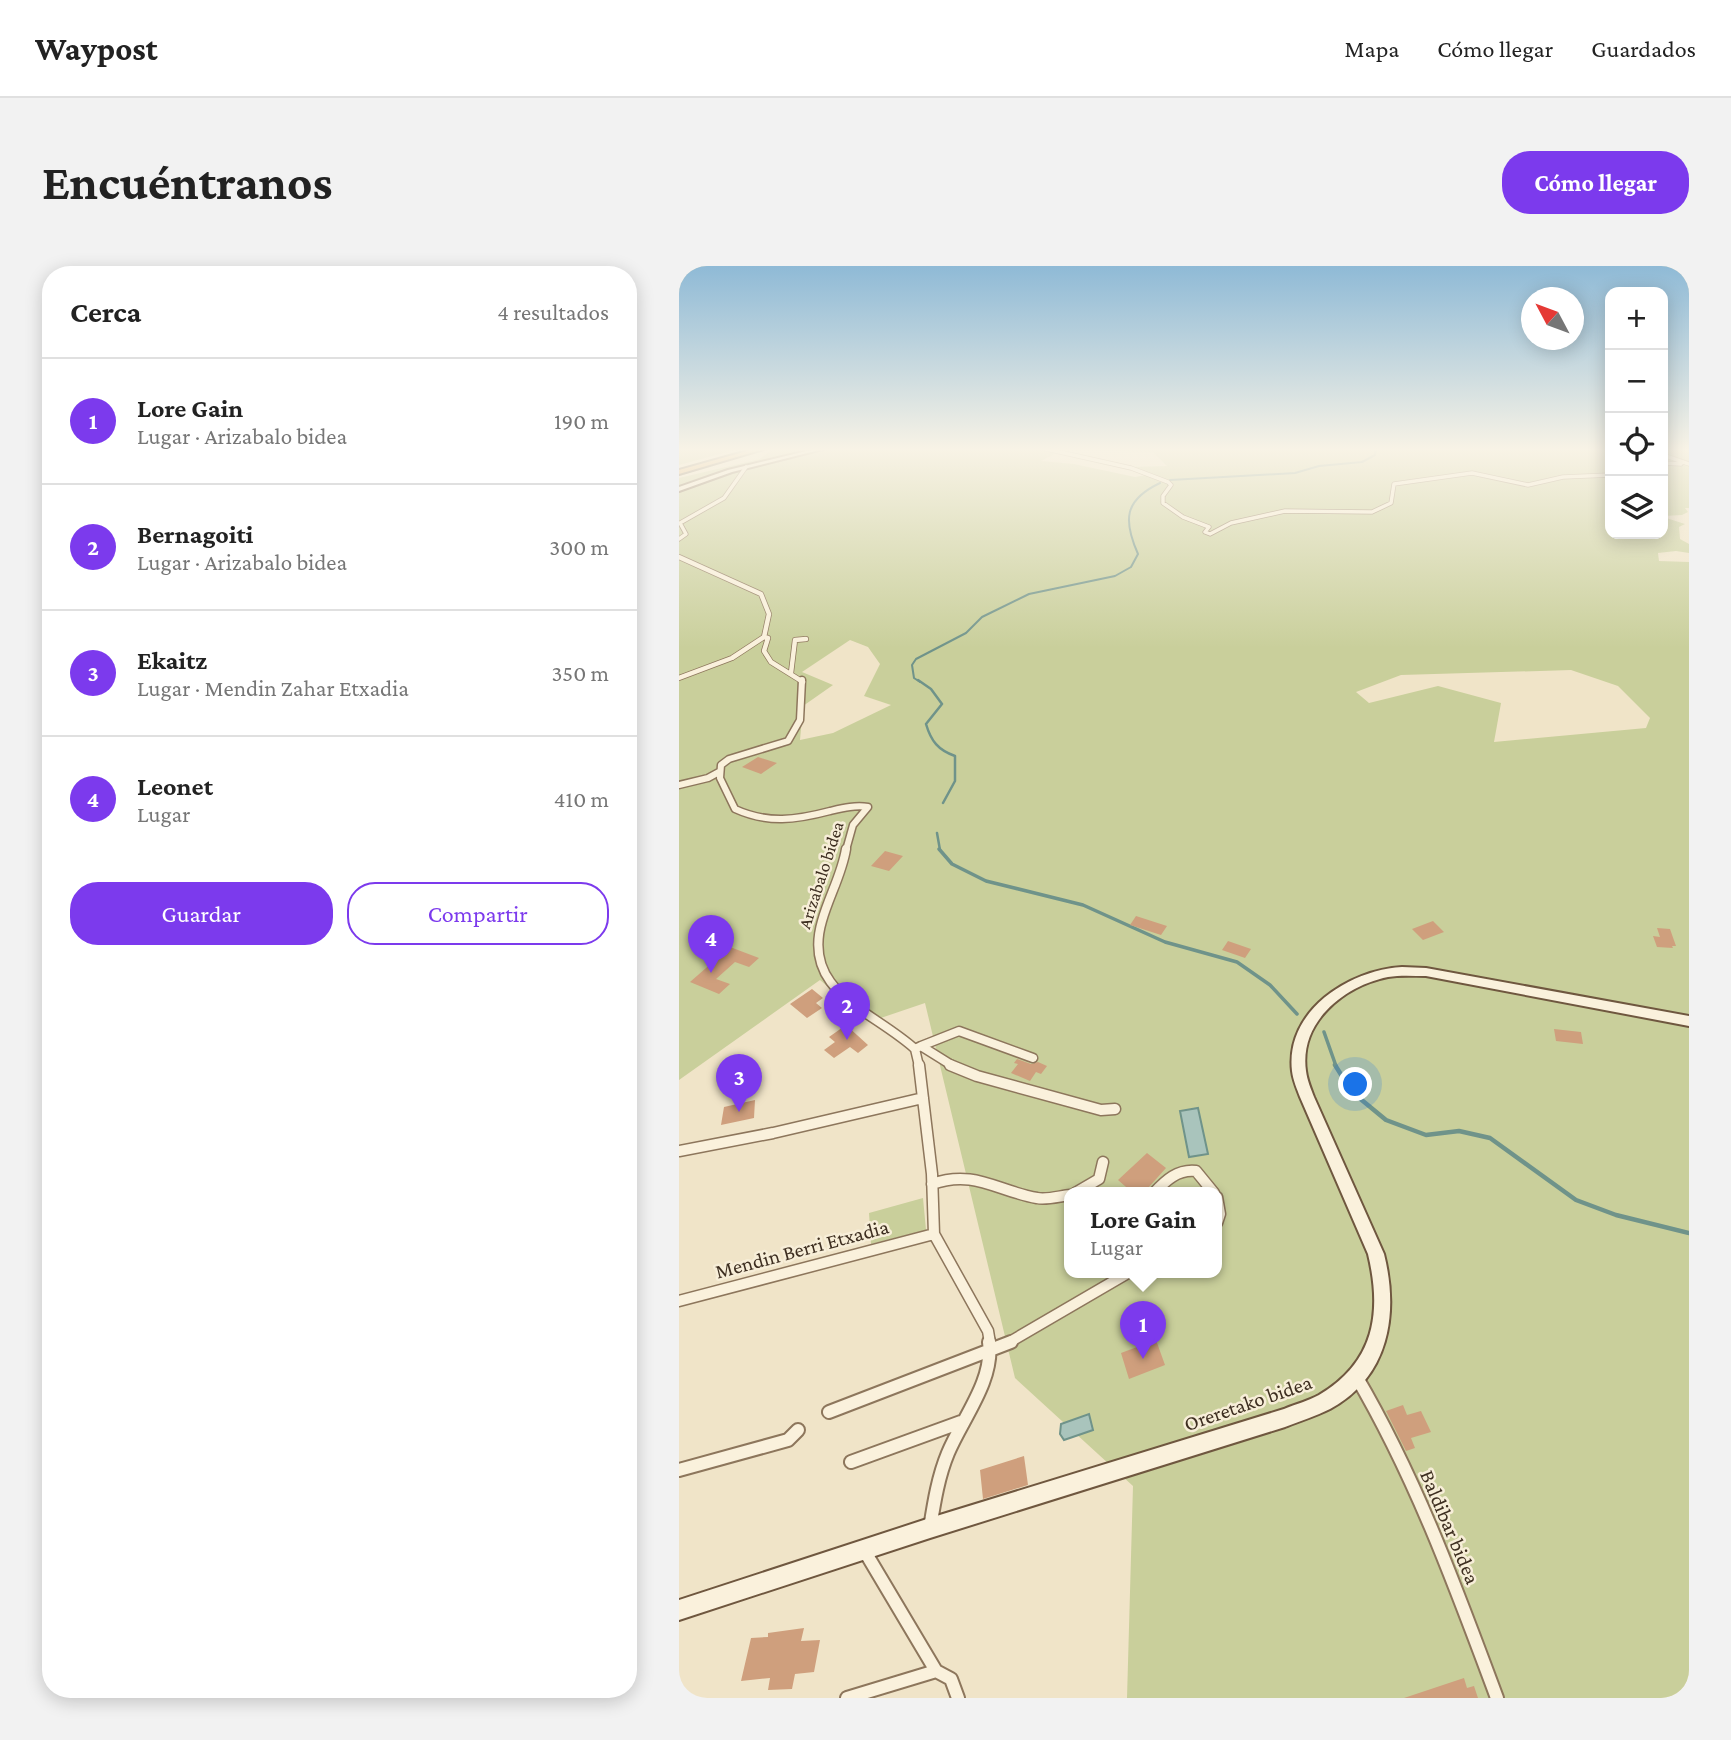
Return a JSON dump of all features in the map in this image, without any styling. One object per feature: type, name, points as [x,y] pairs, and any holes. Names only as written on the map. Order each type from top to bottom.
[{"type":"main road","name":"Oreretako bidea","points":[[679,1611],[930,1528],[1285,1418],[1324,1402],[1356,1376],[1371,1355],[1381,1332],[1385,1296],[1383,1276],[1376,1254],[1307,1097],[1299,1070],[1305,1028],[1328,1000],[1359,982],[1389,973],[1426,972],[1689,1021]]},
{"type":"street","points":[[679,539],[686,534],[680,523],[694,515]]},
{"type":"street","points":[[1180,515],[1209,527],[1205,532],[1210,534],[1235,522],[1268,515]]},
{"type":"street","points":[[679,557],[761,594],[769,614],[764,637],[732,658],[679,678]]},
{"type":"street","points":[[679,785],[708,778],[719,772],[721,765],[732,757],[790,739],[800,720],[803,681],[769,660],[764,647],[768,638],[764,637]]},
{"type":"street","points":[[790,673],[795,640],[806,639]]},
{"type":"street","name":"Arizabalo bidea","points":[[719,772],[735,809],[770,822],[785,822],[846,807],[867,807],[852,828],[841,872],[820,933],[817,952],[823,975],[838,991],[918,1048],[954,1067],[977,1076],[1101,1110],[1115,1109]]},
{"type":"street","points":[[930,1528],[942,1468],[961,1422],[988,1372],[991,1352],[988,1331],[934,1234],[937,1227],[918,1048],[959,1031],[1033,1058]]},
{"type":"street","points":[[679,1151],[773,1133],[923,1098]]},
{"type":"street","points":[[1085,1187],[1099,1178],[1103,1162]]},
{"type":"street","points":[[1161,1187],[1178,1173],[1192,1169],[1209,1187]]},
{"type":"street","points":[[932,1184],[949,1178],[964,1177],[1041,1199],[1064,1196]]},
{"type":"street","name":"Mendin Berri Etxadia","points":[[679,1301],[934,1234]]},
{"type":"street","points":[[829,1412],[991,1352],[1119,1278]]},
{"type":"street","name":"Baldibar bidea","points":[[1356,1376],[1381,1418],[1433,1527],[1497,1698]]},
{"type":"street","points":[[851,1462],[961,1422]]},
{"type":"street","points":[[679,1470],[788,1440],[798,1430]]},
{"type":"street","points":[[864,1550],[936,1671],[951,1679],[958,1698]]},
{"type":"street","points":[[847,1698],[936,1671]]},
{"type":"green space","points":[[679,515],[1605,515],[1605,539],[1668,539],[1668,519],[1685,524],[1679,527],[1680,539],[1689,544],[1689,553],[1658,553],[1659,561],[1689,562],[1689,1698],[1127,1698],[1133,1486],[1015,1378],[925,1003],[869,1022],[820,980],[679,1080]],"holes":[[[850,640],[868,647],[880,664],[864,696],[891,705],[833,733],[800,740],[803,706],[833,685],[802,672]],[[1571,670],[1618,686],[1650,718],[1646,728],[1494,742],[1501,703],[1438,686],[1369,703],[1356,692],[1401,675]]]},
{"type":"green space","points":[[923,1198],[926,1230],[871,1244],[869,1213]]},
{"type":"water","points":[[1198,1108],[1208,1154],[1189,1157],[1180,1111]]},
{"type":"water","points":[[1089,1414],[1093,1430],[1064,1440],[1060,1434],[1061,1424]]},
{"type":"building","points":[[758,757],[777,763],[761,774],[742,767]]},
{"type":"building","points":[[885,851],[903,856],[889,871],[871,866]]},
{"type":"building","points":[[1136,916],[1167,926],[1161,935],[1130,925]]},
{"type":"building","points":[[1433,921],[1444,932],[1423,940],[1412,929]]},
{"type":"building","points":[[1657,928],[1670,929],[1676,946],[1657,947],[1653,936],[1660,937]]},
{"type":"building","points":[[1228,941],[1251,949],[1245,958],[1222,950]]},
{"type":"building","points":[[730,947],[759,958],[749,967],[735,962],[716,979],[730,984],[719,994],[690,982]]},
{"type":"building","points":[[812,989],[823,998],[816,1003],[822,1008],[807,1018],[790,1004]]},
{"type":"building","points":[[846,1025],[868,1045],[858,1053],[850,1047],[834,1058],[824,1050],[835,1042],[829,1037]]},
{"type":"building","points":[[1554,1029],[1581,1032],[1583,1044],[1556,1041]]},
{"type":"building","points":[[1017,1059],[1047,1066],[1041,1074],[1036,1072],[1030,1081],[1011,1073],[1018,1064],[1014,1063]]},
{"type":"building","points":[[755,1100],[754,1118],[721,1125],[724,1107]]},
{"type":"building","points":[[1147,1153],[1166,1168],[1149,1187],[1126,1187],[1118,1180]]},
{"type":"building","points":[[1156,1340],[1165,1365],[1129,1379],[1121,1353]]},
{"type":"building","points":[[1403,1405],[1407,1415],[1421,1411],[1431,1432],[1411,1438],[1415,1448],[1406,1451],[1386,1411]]},
{"type":"building","points":[[1024,1456],[1028,1485],[983,1499],[980,1470]]},
{"type":"building","points":[[804,1628],[801,1641],[820,1640],[814,1672],[795,1674],[792,1689],[768,1690],[770,1678],[741,1681],[751,1638],[768,1637],[768,1633]]},
{"type":"building","points":[[1464,1678],[1467,1688],[1474,1686],[1478,1698],[1404,1698]]},
{"type":"waterway","points":[[920,682],[914,678],[912,665],[916,659],[966,633],[982,617],[1029,594],[1115,576],[1131,567],[1138,554],[1130,531],[1130,515]]},
{"type":"waterway","points":[[918,680],[931,689],[942,704],[926,724],[930,735],[940,748],[955,756],[955,781],[943,803]]},
{"type":"waterway","points":[[937,833],[940,850]]},
{"type":"waterway","points":[[939,849],[952,864],[986,881],[1083,905],[1165,942],[1237,962],[1270,985],[1297,1014]]},
{"type":"waterway","points":[[1324,1032],[1336,1066]]},
{"type":"waterway","points":[[1335,1065],[1352,1092],[1386,1120],[1426,1135],[1459,1131],[1490,1138],[1576,1200],[1616,1215],[1689,1233]]},
{"type":"place","name":"Leonet","points":[[711,973]]},
{"type":"place","name":"Bernagoiti","points":[[847,1040]]},
{"type":"place","name":"Ekaitz","points":[[739,1112]]},
{"type":"place","name":"Lore Gain","points":[[1143,1359]]}]
